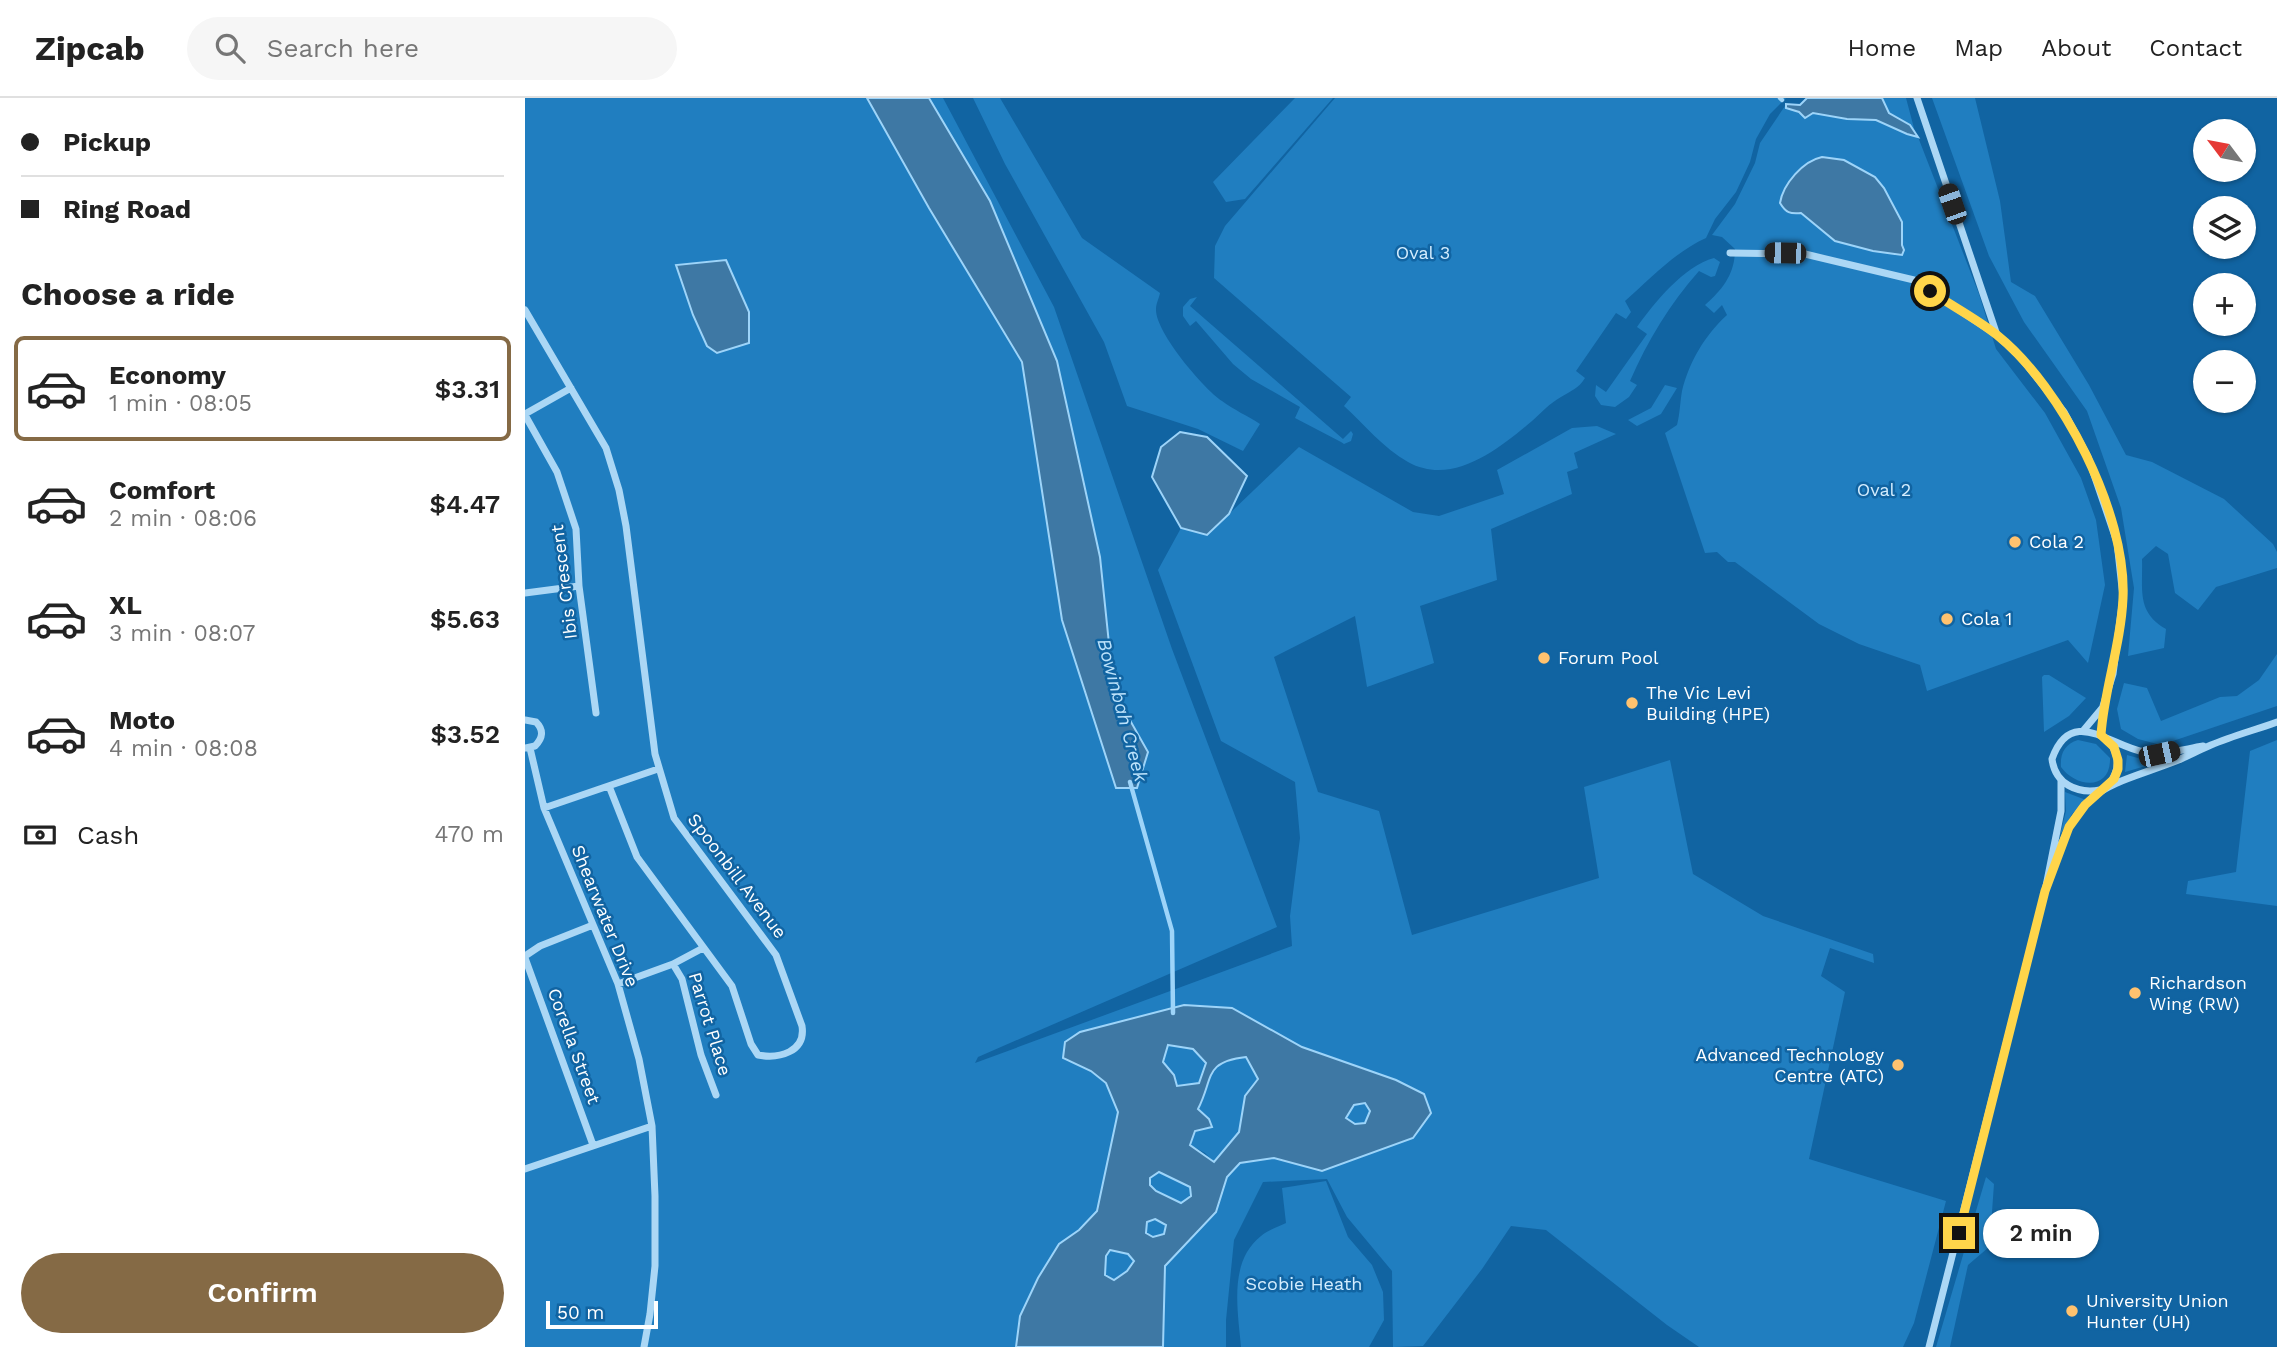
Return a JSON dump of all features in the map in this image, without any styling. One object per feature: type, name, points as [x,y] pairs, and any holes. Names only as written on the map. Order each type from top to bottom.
[{"type":"street","points":[[1917,98],[1997,335]]},
{"type":"street","points":[[1730,253],[1805,254],[1914,280],[1997,335],[2022,359],[2064,412],[2088,457],[2117,542],[2123,597],[2113,674],[2103,706],[2104,736],[2114,747],[2118,760],[2114,779],[2085,805],[2069,827],[2045,891]]},
{"type":"street","name":"Spoonbill Avenue","points":[[525,310],[606,448],[619,490],[658,769],[674,818],[776,955],[804,1036],[801,1044],[793,1050],[769,1057],[758,1055],[751,1044],[732,986],[637,857],[609,786]]},
{"type":"street","points":[[525,414],[571,388]]},
{"type":"street","name":"Ibis Crescent","points":[[525,414],[557,472],[576,529],[579,586],[596,713]]},
{"type":"street","points":[[525,593],[579,586]]},
{"type":"street","points":[[2083,731],[2103,706]]},
{"type":"street","points":[[525,720],[536,722],[542,731],[539,742],[528,748]]},
{"type":"street","points":[[2061,781],[2081,791],[2105,788],[2211,745],[2277,722]]},
{"type":"street","points":[[1929,1347],[2045,891],[2061,811],[2061,781],[2053,767],[2052,759],[2055,751],[2061,741],[2083,731],[2095,732],[2126,747],[2159,754],[2211,745]]},
{"type":"street","name":"Shearwater Drive","points":[[528,748],[544,808],[618,984],[639,1059],[652,1126],[655,1266],[643,1347]]},
{"type":"street","points":[[544,808],[658,769]]},
{"type":"street","points":[[525,957],[540,946],[593,925]]},
{"type":"street","points":[[618,984],[673,964],[703,948]]},
{"type":"street","name":"Corella Street","points":[[525,957],[593,1145]]},
{"type":"street","name":"Parrot Place","points":[[673,964],[682,979],[701,1055],[716,1095]]},
{"type":"street","points":[[525,1169],[652,1126]]},
{"type":"green space","points":[[525,98],[943,98],[1054,307],[1172,649],[1277,927],[978,1057],[975,1063],[1292,946],[1290,916],[1300,838],[1295,782],[1221,741],[1158,570],[1181,528],[1207,535],[1299,447],[1413,512],[1439,516],[1504,494],[1497,470],[1572,428],[1597,426],[1616,434],[1574,453],[1578,468],[1567,472],[1572,494],[1491,529],[1497,580],[1420,606],[1434,663],[1367,687],[1355,616],[1274,657],[1318,792],[1379,811],[1412,935],[1599,878],[1584,787],[1670,760],[1693,874],[1763,916],[1873,954],[1874,963],[1830,948],[1821,976],[1845,992],[1809,1159],[1946,1201],[1914,1323],[1903,1347],[1699,1347],[1546,1230],[1511,1226],[1423,1346],[1393,1347],[1392,1271],[1347,1217],[1327,1179],[1263,1182],[1234,1240],[1226,1347],[1163,1347],[1165,1266],[1216,1212],[1227,1177],[1240,1163],[1274,1158],[1322,1171],[1424,1094],[1396,1080],[1302,1047],[1233,1008],[1184,1005],[1080,1032],[1063,1058],[1091,1071],[1106,1083],[1118,1112],[1097,1211],[1079,1230],[1059,1244],[1038,1278],[1020,1316],[1016,1347],[525,1347]]},
{"type":"green space","points":[[973,98],[1000,98],[1082,238],[1160,293],[1156,307],[1158,319],[1182,359],[1214,395],[1260,424],[1243,451],[1198,429],[1127,406],[1104,342],[1005,164]]},
{"type":"green space","points":[[1295,98],[1333,98],[1245,199],[1226,202],[1213,182]]},
{"type":"green space","name":"Oval 3","points":[[1335,98],[1786,98],[1770,114],[1756,139],[1750,162],[1736,192],[1715,219],[1706,238],[1674,258],[1625,301],[1631,312],[1626,319],[1616,313],[1576,371],[1585,378],[1580,385],[1553,402],[1491,452],[1459,467],[1442,470],[1425,469],[1408,462],[1374,436],[1344,406],[1351,397],[1214,278],[1215,246],[1225,226]]},
{"type":"green space","points":[[1882,98],[1906,98],[1915,132],[1910,125],[1889,113]]},
{"type":"green space","points":[[1932,98],[1975,98],[2000,201],[2011,282],[2035,296],[2089,385],[2126,455],[2152,462],[2224,499],[2273,544],[2277,552],[2277,568],[2216,587],[2198,610],[2175,593],[2168,554],[2156,546],[2142,559],[2142,590],[2145,607],[2156,622],[2166,629],[2164,648],[2128,656],[2134,588],[2121,508],[2087,411],[2024,322],[1989,256]]},
{"type":"green space","name":"Oval 2","points":[[1785,106],[1802,115],[1813,113],[1847,119],[1876,120],[1918,137],[1979,294],[1996,349],[2045,413],[2081,478],[2096,520],[2105,585],[2088,663],[2068,640],[1927,691],[1920,665],[1859,644],[1819,624],[1735,562],[1728,562],[1717,552],[1705,553],[1665,433],[1677,425],[1682,391],[1694,359],[1705,340],[1727,315],[1722,305],[1714,313],[1705,305],[1727,280],[1733,266],[1735,249],[1722,237],[1712,235],[1735,204],[1755,163],[1760,143]]},
{"type":"green space","points":[[1714,258],[1720,262],[1715,276],[1711,277],[1699,271],[1660,323],[1630,381],[1637,385],[1629,397],[1615,407],[1601,405],[1595,396],[1596,385],[1606,392],[1647,334],[1637,327],[1644,317],[1681,277]]},
{"type":"green space","points":[[1197,297],[1190,306],[1343,439],[1351,431],[1351,441],[1344,444],[1295,418],[1300,407],[1251,379],[1233,364],[1196,321],[1190,326],[1183,316],[1183,307],[1190,299]]},
{"type":"green space","points":[[1665,385],[1677,388],[1661,414],[1637,426],[1628,420],[1651,408]]},
{"type":"green space","points":[[2277,654],[2277,706],[2161,745],[2138,739],[2121,729],[2117,709],[2124,683],[2147,688],[2161,721],[2220,697],[2237,696],[2259,680]]},
{"type":"green space","points":[[2049,675],[2086,698],[2069,716],[2044,732],[2042,677]]},
{"type":"green space","points":[[2078,740],[2096,744],[2110,758],[2109,769],[2099,781],[2083,782],[2067,774],[2061,767],[2064,750]]},
{"type":"green space","points":[[2277,740],[2277,906],[2186,894],[2188,881],[2236,872],[2250,751]]},
{"type":"green space","points":[[2127,755],[2156,763],[2125,772]]},
{"type":"green space","points":[[2065,792],[2086,800],[2072,814],[2060,835],[2066,811]]},
{"type":"green space","points":[[1168,1045],[1193,1049],[1206,1063],[1199,1083],[1177,1086],[1174,1075],[1163,1062]]},
{"type":"green space","points":[[1246,1057],[1258,1079],[1245,1096],[1239,1132],[1214,1162],[1205,1153],[1190,1145],[1195,1131],[1209,1119],[1198,1109],[1216,1068]]},
{"type":"green space","points":[[1365,1103],[1370,1111],[1365,1123],[1355,1124],[1346,1118],[1354,1105]]},
{"type":"green space","points":[[1158,1172],[1191,1187],[1192,1196],[1182,1203],[1156,1191],[1150,1185],[1150,1178]]},
{"type":"green space","points":[[1986,1177],[1994,1184],[1991,1226],[1996,1241],[1968,1265],[1950,1347],[1936,1347]]},
{"type":"green space","name":"Scobie Heath","points":[[1326,1181],[1348,1237],[1372,1265],[1383,1292],[1384,1320],[1369,1347],[1241,1347],[1237,1288],[1244,1259],[1261,1236],[1286,1223],[1282,1188]]},
{"type":"green space","points":[[1155,1219],[1166,1224],[1164,1235],[1153,1237],[1146,1233],[1147,1222]]},
{"type":"green space","points":[[1110,1250],[1128,1254],[1134,1261],[1127,1271],[1114,1280],[1105,1276],[1106,1256]]},
{"type":"water","points":[[867,98],[929,98],[990,201],[1057,361],[1100,557],[1114,692],[1148,752],[1137,788],[1116,788],[1062,620],[1022,362],[929,208]]},
{"type":"water","points":[[1807,98],[1882,98],[1889,113],[1910,125],[1918,137],[1876,120],[1847,119],[1813,113],[1805,118],[1799,112],[1786,108],[1786,104],[1800,105]]},
{"type":"water","points":[[1822,157],[1844,160],[1875,177],[1884,188],[1902,222],[1902,255],[1835,241],[1801,213],[1791,213],[1784,209],[1780,203],[1790,181],[1801,168]]},
{"type":"water","points":[[726,260],[749,312],[749,343],[717,353],[707,346],[676,265]]},
{"type":"water","points":[[1180,432],[1207,437],[1247,476],[1229,514],[1207,535],[1181,528],[1152,477],[1161,447]]},
{"type":"water","points":[[1184,1005],[1232,1008],[1302,1047],[1396,1080],[1424,1094],[1431,1113],[1413,1138],[1322,1171],[1274,1158],[1240,1163],[1227,1177],[1216,1212],[1165,1266],[1163,1347],[1016,1347],[1020,1316],[1038,1278],[1059,1244],[1079,1230],[1097,1211],[1118,1112],[1106,1083],[1091,1071],[1063,1058],[1065,1042],[1080,1032]],"holes":[[[1168,1045],[1193,1049],[1206,1063],[1199,1083],[1177,1086],[1174,1075],[1163,1062]],[[1246,1057],[1258,1079],[1245,1096],[1239,1132],[1214,1162],[1190,1145],[1195,1131],[1212,1127],[1209,1119],[1198,1109],[1212,1073],[1223,1063]],[[1365,1103],[1370,1111],[1365,1123],[1355,1124],[1346,1118],[1354,1105]],[[1159,1172],[1190,1187],[1191,1196],[1181,1203],[1156,1191],[1150,1185],[1150,1178]],[[1155,1219],[1166,1225],[1164,1234],[1153,1237],[1146,1233],[1147,1222]],[[1110,1250],[1128,1254],[1134,1261],[1127,1271],[1114,1280],[1105,1275],[1106,1256]]]},
{"type":"waterway","name":"Bowinbah Creek","points":[[1130,782],[1172,931],[1173,1013]]},
{"type":"place","name":"Cola 2","points":[[2015,542]]},
{"type":"place","name":"Cola 1","points":[[1947,619]]},
{"type":"place","name":"Forum Pool","points":[[1544,658]]},
{"type":"place","name":"The Vic Levi Building (HPE)","points":[[1632,703]]},
{"type":"place","name":"Richardson Wing (RW)","points":[[2135,993]]},
{"type":"place","name":"Advanced Technology Centre (ATC)","points":[[1898,1065]]},
{"type":"place","name":"University Union Hunter (UH)","points":[[2072,1311]]},
{"type":"route","points":[[1930,291],[1997,335],[2022,359],[2064,412],[2088,457],[2107,507],[2117,542],[2123,597],[2113,674],[2103,706],[2101,735],[2114,747],[2118,769],[2108,786],[2076,816],[2062,840],[2045,891],[1959,1233]]}]
